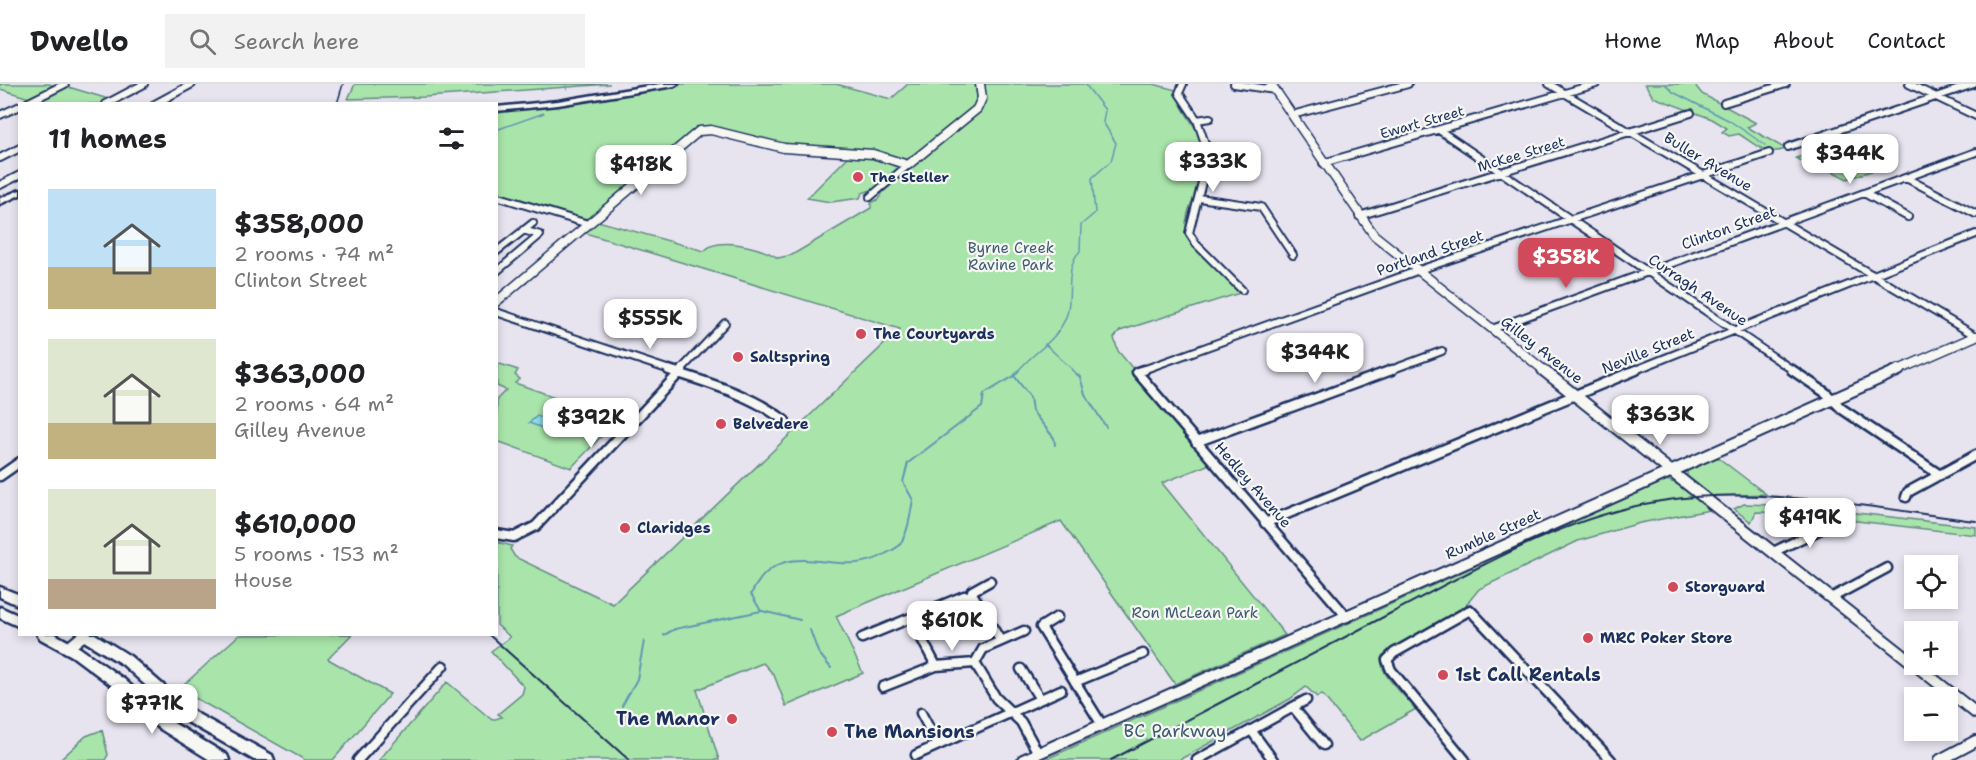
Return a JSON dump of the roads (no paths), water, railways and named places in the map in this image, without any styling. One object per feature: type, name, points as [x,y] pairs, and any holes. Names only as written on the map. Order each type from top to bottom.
[{"type":"main road","points":[[498,104],[585,95],[652,84]]},
{"type":"main road","points":[[498,109],[569,102],[674,84]]},
{"type":"main road","points":[[0,195],[18,187]]},
{"type":"main road","points":[[0,201],[18,193]]},
{"type":"main road","points":[[0,592],[18,600]]},
{"type":"main road","points":[[0,612],[18,621]]},
{"type":"main road","points":[[47,636],[120,684],[162,723],[214,758]]},
{"type":"main road","points":[[86,636],[126,660],[189,716],[267,760]]},
{"type":"street","points":[[28,102],[64,84]]},
{"type":"street","points":[[110,102],[144,84]]},
{"type":"street","points":[[159,102],[192,84]]},
{"type":"street","points":[[870,196],[977,109],[982,98],[980,84]]},
{"type":"street","points":[[1183,84],[1179,93],[1197,120],[1207,147],[1209,160],[1189,226],[1191,237],[1242,290]]},
{"type":"street","points":[[1234,84],[1273,87]]},
{"type":"street","points":[[1292,116],[1408,84]]},
{"type":"street","name":"Buller Avenue","points":[[1550,84],[1976,336]]},
{"type":"street","name":"Ewart Street","points":[[1323,163],[1596,84]]},
{"type":"street","points":[[1724,103],[1786,84]]},
{"type":"street","points":[[1909,84],[1976,116]]},
{"type":"street","points":[[1788,147],[1974,84]]},
{"type":"street","name":"Gilley Avenue","points":[[1273,87],[1371,233],[1976,713]]},
{"type":"street","points":[[113,100],[119,102]]},
{"type":"street","points":[[0,115],[18,107]]},
{"type":"street","name":"McKee Street","points":[[1359,216],[1691,113]]},
{"type":"street","points":[[1197,120],[1210,118]]},
{"type":"street","points":[[498,300],[702,129],[784,148],[873,154],[908,165]]},
{"type":"street","name":"Curragh Avenue","points":[[1439,130],[1940,475]]},
{"type":"street","points":[[0,158],[18,149]]},
{"type":"street","name":"Clinton Street","points":[[1492,329],[1976,152]]},
{"type":"street","name":"Portland Street","points":[[1137,372],[1418,271],[1769,153]]},
{"type":"street","points":[[1209,160],[1235,159]]},
{"type":"street","points":[[0,185],[18,176]]},
{"type":"street","points":[[1906,178],[1976,214]]},
{"type":"street","points":[[1863,193],[1908,217]]},
{"type":"street","points":[[498,197],[588,224]]},
{"type":"street","points":[[1199,198],[1261,207],[1293,255]]},
{"type":"street","points":[[498,250],[533,223]]},
{"type":"street","points":[[498,270],[540,236],[523,230]]},
{"type":"street","name":"Neville Street","points":[[1265,523],[1574,395],[1976,234]]},
{"type":"street","points":[[498,313],[679,372],[738,394],[771,410],[785,421]]},
{"type":"street","points":[[498,534],[514,537],[536,526],[725,323]]},
{"type":"street","name":"Rumble Street","points":[[1023,760],[1976,336]]},
{"type":"street","points":[[1196,442],[1442,351]]},
{"type":"street","name":"Hedley Avenue","points":[[1137,372],[1347,617]]},
{"type":"street","points":[[1906,497],[1908,492],[1976,455]]},
{"type":"street","points":[[0,476],[18,463]]},
{"type":"street","points":[[1773,552],[1834,523]]},
{"type":"street","points":[[1831,598],[1887,568]]},
{"type":"street","points":[[990,581],[972,591],[1000,640]]},
{"type":"street","points":[[862,638],[973,595]]},
{"type":"street","points":[[1466,760],[1391,670],[1388,660],[1394,653],[1470,610],[1611,760]]},
{"type":"street","points":[[1057,617],[1041,627],[1102,725]]},
{"type":"street","points":[[911,618],[936,666]]},
{"type":"street","points":[[975,663],[983,649],[1024,631]]},
{"type":"street","points":[[68,648],[83,636]]},
{"type":"street","points":[[1075,682],[1143,654]]},
{"type":"street","points":[[883,687],[936,666],[975,663]]},
{"type":"street","points":[[975,663],[996,698],[1021,722],[1038,753]]},
{"type":"street","points":[[358,760],[443,666]]},
{"type":"street","points":[[1021,669],[1040,699]]},
{"type":"street","points":[[916,755],[1061,690]]},
{"type":"street","points":[[1197,760],[1306,700]]},
{"type":"street","points":[[1293,707],[1324,746]]},
{"type":"street","points":[[921,713],[938,745]]},
{"type":"street","points":[[1251,730],[1273,760]]},
{"type":"street","points":[[1940,760],[1976,741]]},
{"type":"water","points":[[537,416],[568,427],[561,435],[529,423]]},
{"type":"waterway","points":[[566,84],[567,90]]},
{"type":"waterway","points":[[1045,344],[1058,331],[1067,314],[1070,273],[1075,257],[1080,251],[1081,225],[1095,213],[1092,178],[1111,161],[1116,143],[1103,122],[1105,110],[1085,84]]},
{"type":"waterway","points":[[1665,84],[1673,92],[1730,121],[1765,145]]},
{"type":"waterway","points":[[498,129],[544,113]]},
{"type":"waterway","points":[[1018,371],[1045,344]]},
{"type":"waterway","points":[[1045,344],[1074,371]]},
{"type":"waterway","points":[[664,635],[675,629],[761,611],[751,594],[764,575],[779,564],[795,560],[849,563],[867,561],[897,547],[907,528],[913,500],[903,482],[908,463],[982,407],[984,394],[1014,376],[1019,370]]},
{"type":"waterway","points":[[1072,370],[1080,377],[1085,394],[1106,427]]},
{"type":"waterway","points":[[1015,377],[1030,397],[1032,411],[1054,438],[1055,445]]},
{"type":"waterway","points":[[762,611],[800,620]]},
{"type":"waterway","points":[[810,630],[818,652],[831,668]]},
{"type":"waterway","points":[[622,706],[637,679],[644,641]]},
{"type":"railway","points":[[338,102],[343,84]]},
{"type":"railway","points":[[1111,760],[1489,562],[1555,532],[1625,509],[1661,501],[1700,497],[1779,497],[1819,500],[1976,521]]},
{"type":"railway","points":[[490,636],[629,760]]},
{"type":"place","name":"The Steller","points":[[858,177]]},
{"type":"place","name":"The Courtyards","points":[[861,334]]},
{"type":"place","name":"Saltspring","points":[[738,357]]},
{"type":"place","name":"Belvedere","points":[[721,424]]},
{"type":"place","name":"Claridges","points":[[625,528]]},
{"type":"place","name":"Storguard","points":[[1673,587]]},
{"type":"place","name":"MRC Poker Store","points":[[1588,638]]},
{"type":"place","name":"1st Call Rentals","points":[[1443,675]]},
{"type":"place","name":"The Manor","points":[[732,719]]},
{"type":"place","name":"The Mansions","points":[[832,732]]},
{"type":"park label","name":"Byrne Creek Ravine Park","points":[[1011,256]]},
{"type":"park label","name":"Ron McLean Park","points":[[1195,613]]},
{"type":"park label","name":"BC Parkway","points":[[1175,731]]}]
